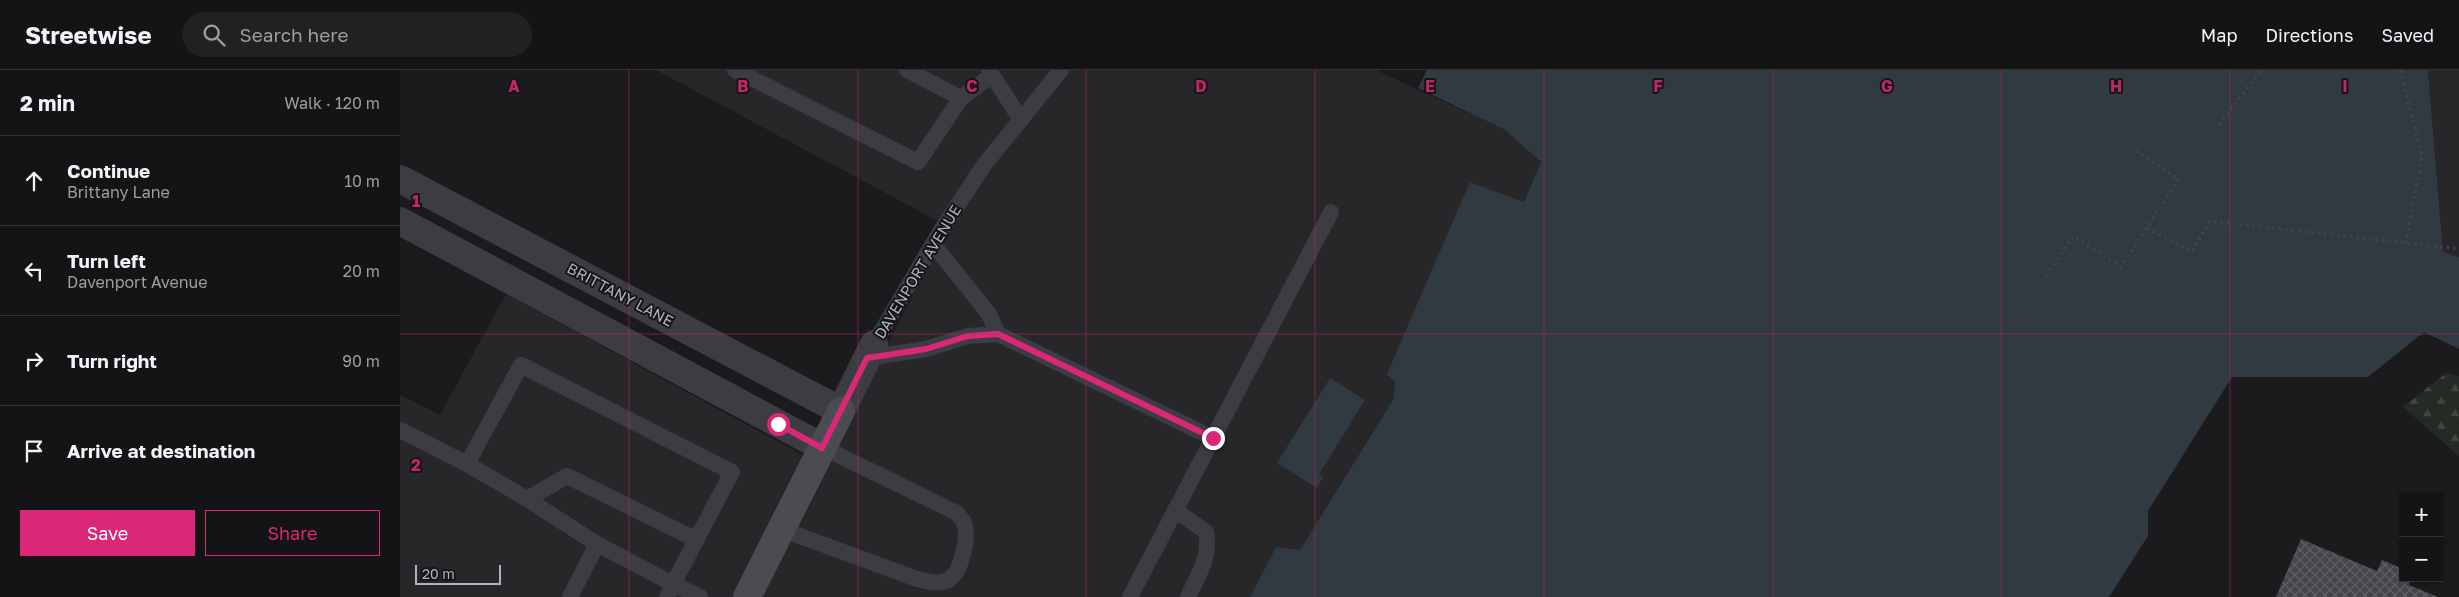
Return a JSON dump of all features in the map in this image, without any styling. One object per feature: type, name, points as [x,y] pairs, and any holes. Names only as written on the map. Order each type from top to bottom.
[{"type":"street","name":"BRITTANY LANE","points":[[400,180],[841,411]]},
{"type":"street","points":[[400,221],[822,448]]},
{"type":"street","name":"DAVENPORT AVENUE","points":[[747,597],[871,351]]},
{"type":"lane","points":[[735,70],[918,162],[961,98],[990,73],[1021,120]]},
{"type":"lane","points":[[907,70],[961,98]]},
{"type":"lane","name":"DAVENPORT AVENUE","points":[[871,351],[933,244],[984,165],[1061,70]]},
{"type":"lane","points":[[1130,597],[1331,212]]},
{"type":"lane","points":[[933,244],[989,314],[998,334]]},
{"type":"lane","points":[[871,351],[926,349],[968,336],[998,334],[1213,438]]},
{"type":"lane","points":[[467,464],[521,365],[732,472],[670,591]]},
{"type":"lane","points":[[400,430],[467,464],[526,499],[670,591],[700,597]]},
{"type":"lane","points":[[781,529],[917,579],[933,583],[947,581],[955,576],[965,548],[966,534],[964,522],[957,513],[822,448]]},
{"type":"lane","points":[[526,499],[567,476],[697,540]]},
{"type":"lane","points":[[1175,510],[1206,532],[1208,545],[1206,558],[1188,597]]},
{"type":"lane","points":[[570,597],[597,544]]},
{"type":"path","points":[[2219,125],[2261,70]]},
{"type":"path","points":[[2400,70],[2422,157],[2406,243]]},
{"type":"path","points":[[2046,276],[2073,236],[2121,267],[2179,180],[2136,152]]},
{"type":"path","points":[[2147,228],[2192,252],[2210,221],[2459,249]]},
{"type":"shaded area","points":[[656,70],[1376,70],[1505,130],[1541,162],[1524,202],[1470,182],[1395,381],[1394,398],[1300,550],[1276,547],[1250,597],[400,597],[400,395],[440,415],[506,294],[823,466],[949,227]]},
{"type":"shaded area","points":[[1427,70],[2428,70],[2443,252],[2459,257],[2459,349],[2424,332],[2368,377],[2232,377],[2148,511],[2148,536],[2109,597],[1250,597],[1276,547],[1300,550],[1394,398],[1395,382],[1387,374],[1470,182],[1524,202],[1541,162],[1505,130],[1418,88]]},
{"type":"shaded area","points":[[2428,70],[2459,70],[2459,257],[2443,252]]},
{"type":"shaded area","points":[[1330,378],[1365,400],[1319,474],[1323,477],[1317,488],[1277,463]]},
{"type":"green space","points":[[2446,373],[2459,376],[2459,456],[2403,407]]},
{"type":"building","points":[[2301,539],[2377,571],[2382,560],[2399,567],[2399,582],[2410,582],[2409,585],[2438,597],[2276,597]]},
{"type":"route","points":[[778,424],[822,448],[867,358],[926,349],[968,336],[998,334],[1213,438]]}]
